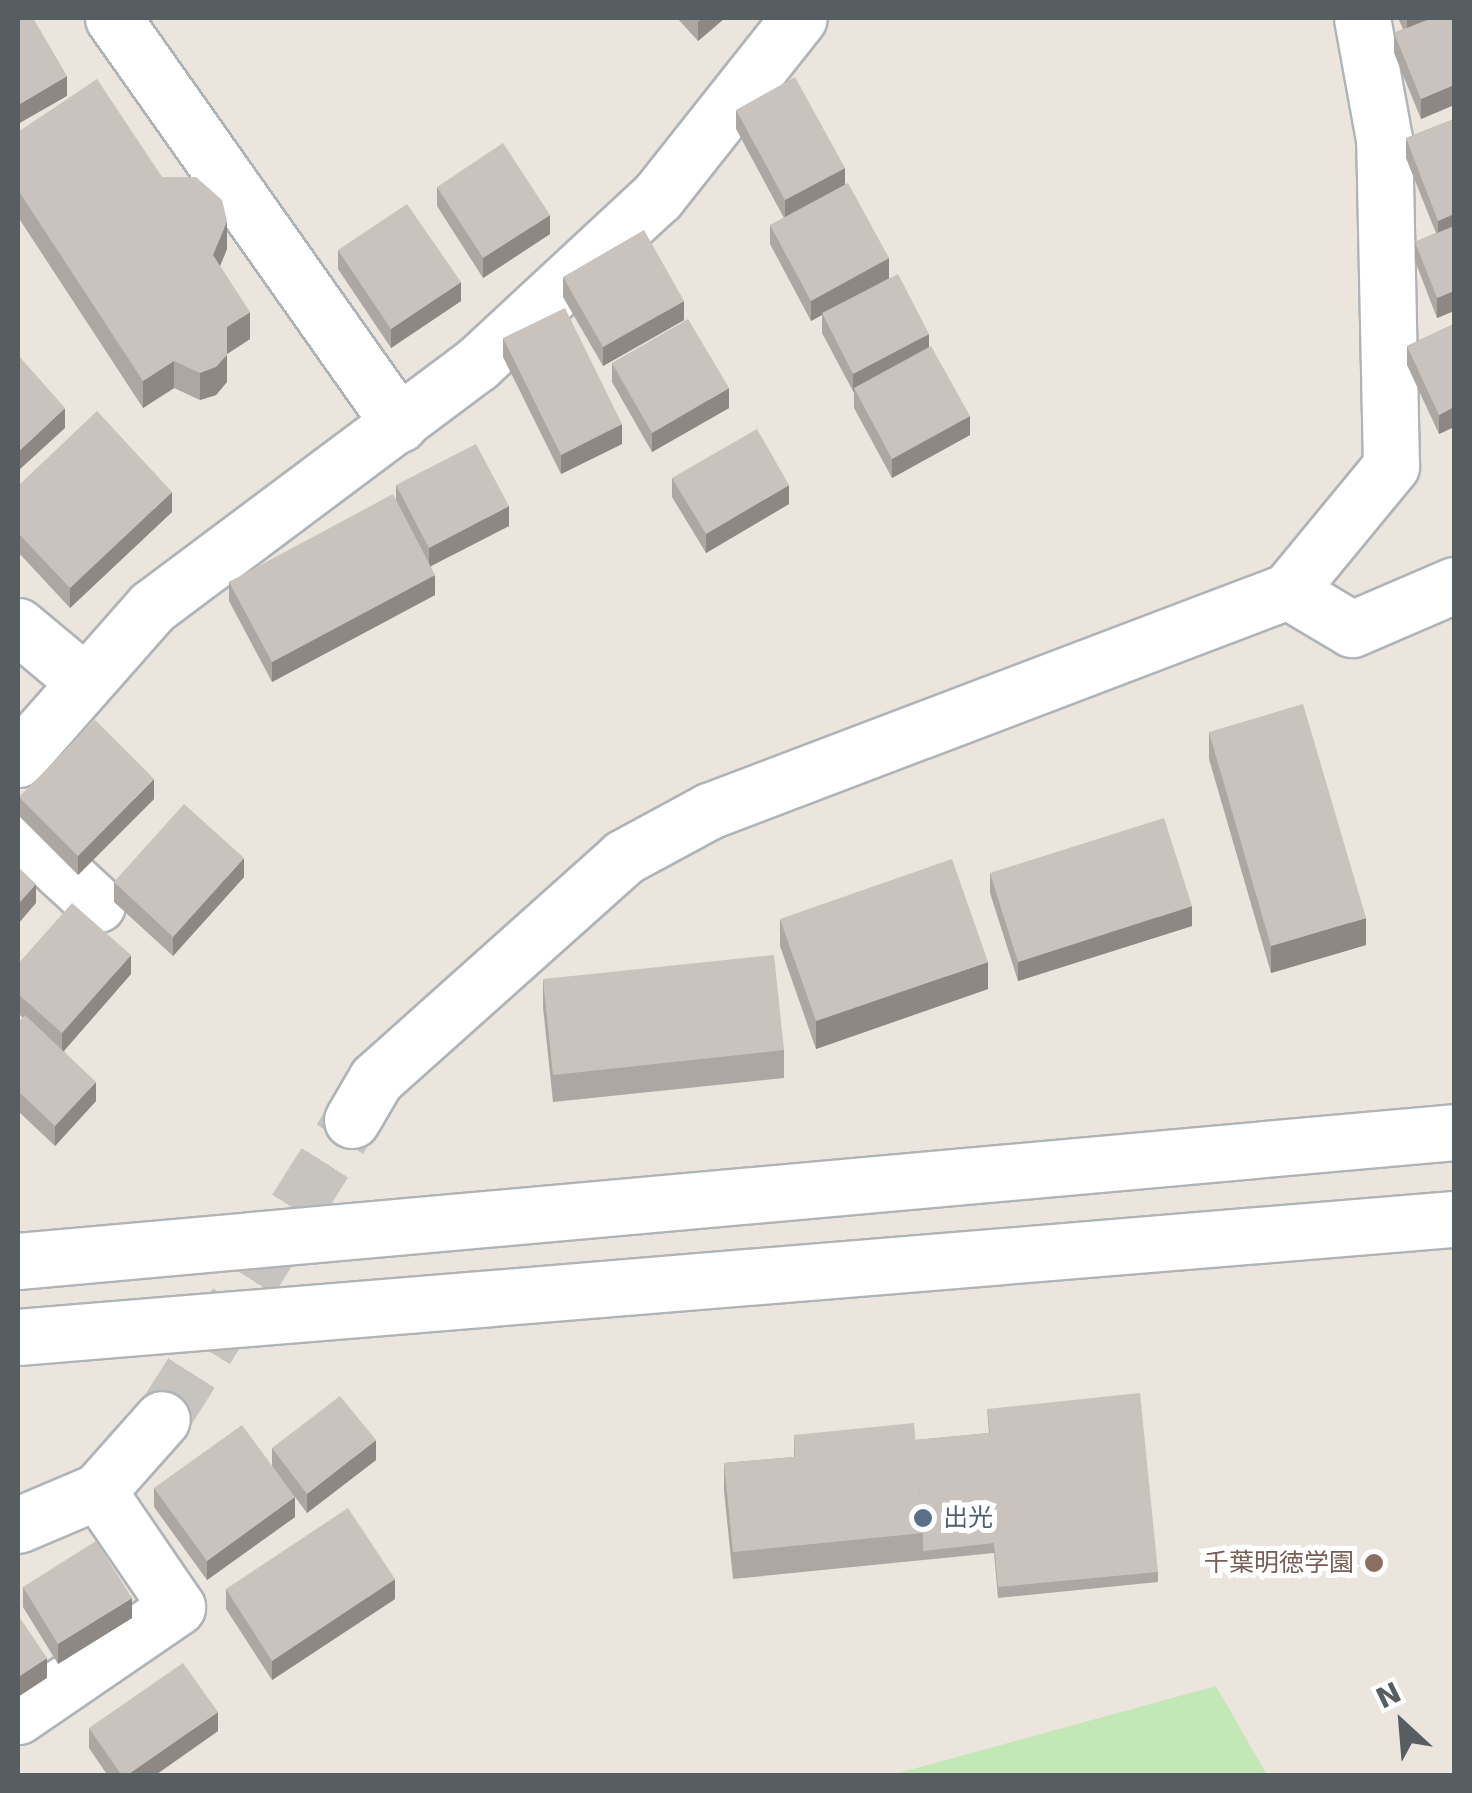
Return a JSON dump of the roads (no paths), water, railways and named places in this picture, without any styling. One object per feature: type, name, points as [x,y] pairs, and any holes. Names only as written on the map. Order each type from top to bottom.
[{"type":"street","points":[[113,18],[399,424]]},
{"type":"street","points":[[18,759],[152,607],[399,424],[657,197],[799,18]]},
{"type":"street","points":[[352,1120],[376,1079],[624,857],[708,811],[1288,591],[1390,466],[1384,139],[1362,18]]},
{"type":"street","points":[[1288,591],[1352,629],[1454,585]]},
{"type":"street","points":[[18,626],[85,682]]},
{"type":"street","points":[[18,831],[97,904]]},
{"type":"street","points":[[18,1261],[1454,1132]]},
{"type":"street","points":[[18,1337],[1454,1219]]},
{"type":"street","points":[[18,1525],[98,1492],[162,1419]]},
{"type":"street","points":[[18,1716],[177,1607],[98,1492]]},
{"type":"tunnel","points":[[162,1419],[352,1120]]},
{"type":"place","name":"出光","points":[[923,1518]]},
{"type":"place","name":"千葉明徳学園","points":[[1374,1563]]}]
